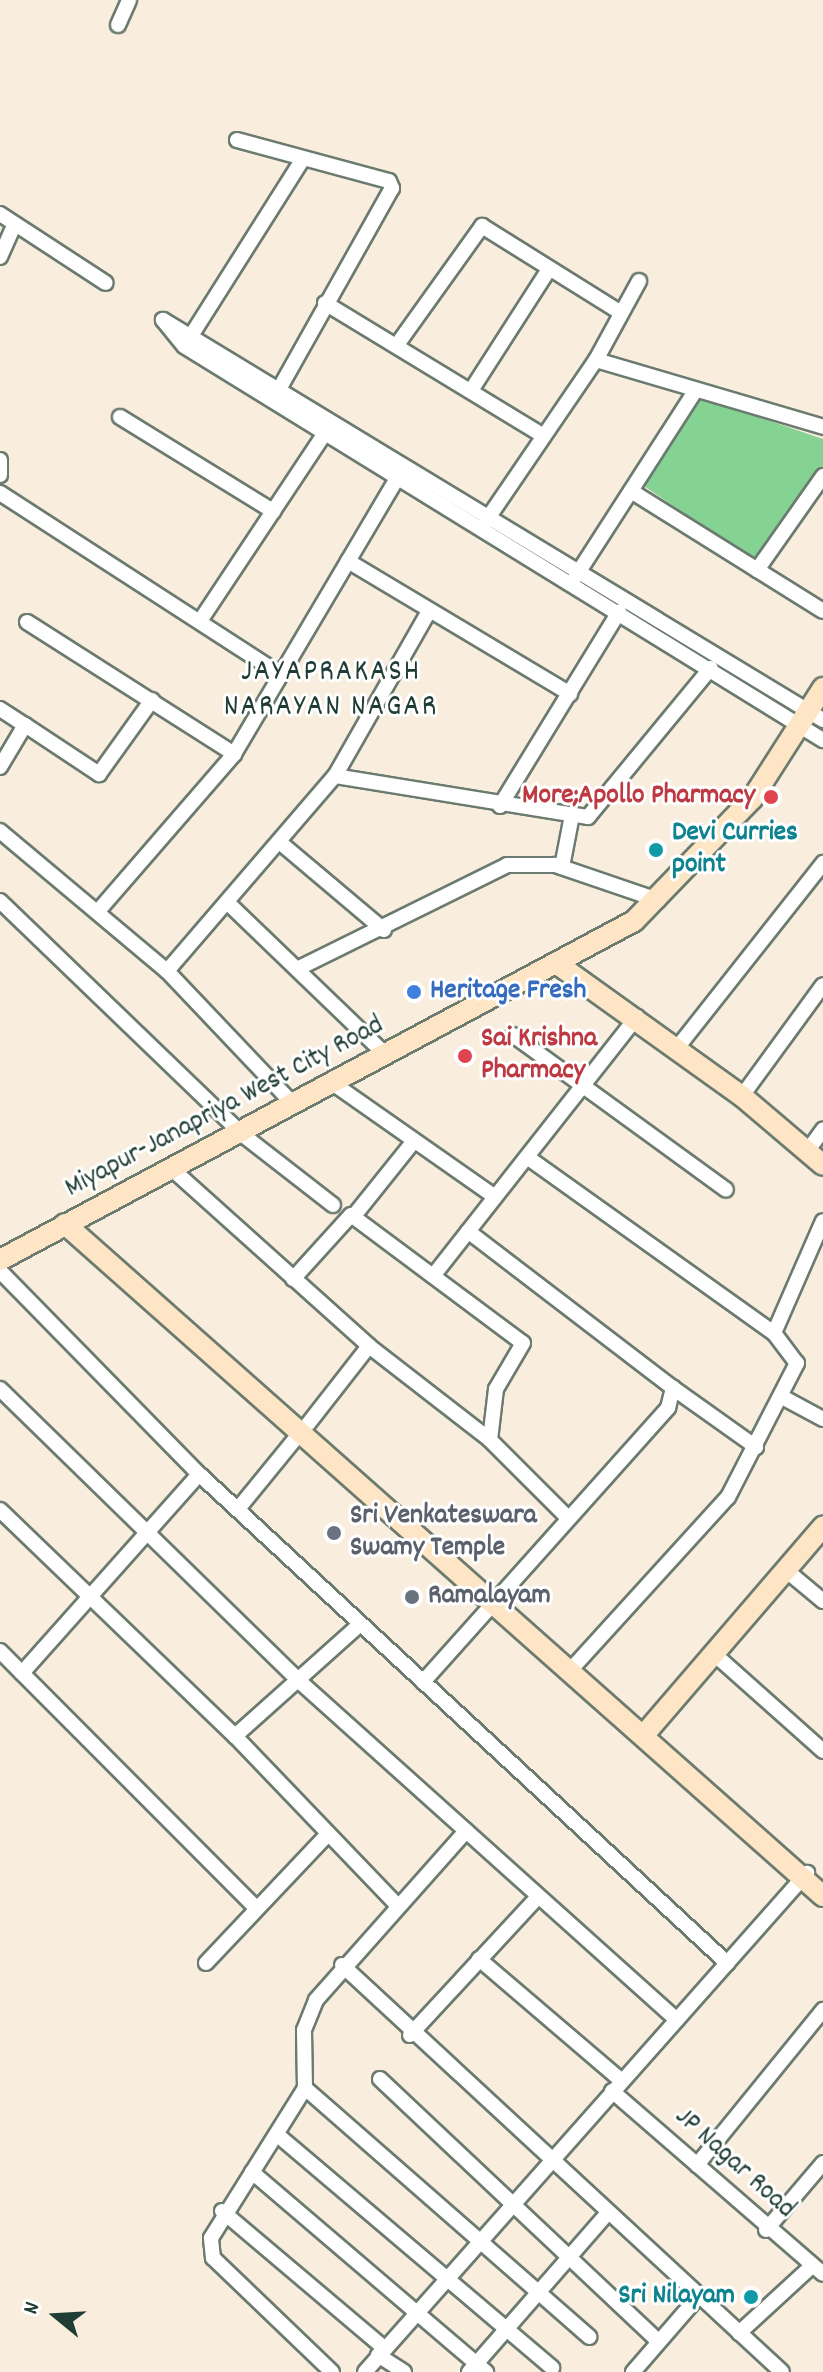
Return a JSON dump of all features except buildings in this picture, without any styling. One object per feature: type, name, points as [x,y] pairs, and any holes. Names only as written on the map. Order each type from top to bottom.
[{"type":"street","points":[[118,25],[129,0]]},
{"type":"street","points":[[237,140],[389,181],[392,188],[273,400]]},
{"type":"street","points":[[184,346],[303,159]]},
{"type":"street","points":[[0,214],[106,283]]},
{"type":"street","points":[[0,257],[14,225]]},
{"type":"street","points":[[399,342],[475,227],[489,228],[621,313]]},
{"type":"street","points":[[472,389],[549,269]]},
{"type":"street","points":[[481,528],[596,360],[639,281]]},
{"type":"street","points":[[325,303],[399,342],[544,436]]},
{"type":"street","points":[[811,718],[711,668],[325,433],[184,346],[163,320],[193,333],[580,570],[811,718],[823,740]]},
{"type":"street","points":[[596,360],[823,427]]},
{"type":"street","points":[[572,583],[695,391]]},
{"type":"street","points":[[120,417],[273,511]]},
{"type":"street","points":[[200,621],[325,433]]},
{"type":"street","points":[[0,460],[0,475]]},
{"type":"street","points":[[757,570],[823,476]]},
{"type":"street","points":[[99,910],[234,754],[398,477]]},
{"type":"street","points":[[631,491],[823,611]]},
{"type":"street","points":[[0,493],[280,674]]},
{"type":"street","points":[[348,561],[427,615],[570,694]]},
{"type":"street","points":[[500,806],[619,612]]},
{"type":"street","points":[[167,971],[283,845],[335,776],[427,615]]},
{"type":"street","points":[[27,622],[234,754]]},
{"type":"street","points":[[335,776],[500,806],[572,815],[594,814],[711,668]]},
{"type":"street","name":"Miyapur-Janapriya West City Road","points":[[0,1260],[70,1221],[243,1135],[331,1082],[556,963],[658,900],[752,799],[811,718],[823,688]]},
{"type":"street","points":[[0,709],[99,774],[152,700]]},
{"type":"street","points":[[0,767],[25,725]]},
{"type":"street","points":[[562,867],[572,815]]},
{"type":"street","points":[[0,831],[99,910],[167,971],[293,1104]]},
{"type":"street","points":[[283,845],[384,930]]},
{"type":"street","points":[[299,968],[384,930],[477,876],[530,862],[562,867],[658,900]]},
{"type":"street","points":[[677,1048],[823,863]]},
{"type":"street","points":[[0,901],[243,1135],[333,1205]]},
{"type":"street","points":[[229,904],[386,1055]]},
{"type":"street","points":[[556,963],[637,1017],[742,1096],[815,1159],[823,1130]]},
{"type":"street","points":[[742,1096],[823,985]]},
{"type":"street","points":[[433,1276],[637,1017]]},
{"type":"street","points":[[513,1035],[726,1190]]},
{"type":"street","points":[[331,1082],[495,1197]]},
{"type":"street","points":[[293,1279],[353,1217],[413,1142]]},
{"type":"street","points":[[527,1157],[774,1333],[797,1363],[784,1398],[728,1497],[575,1665]]},
{"type":"street","points":[[172,1169],[369,1346],[490,1440],[568,1518]]},
{"type":"street","points":[[353,1217],[523,1343],[496,1389],[490,1440]]},
{"type":"street","points":[[70,1221],[496,1601],[812,1877]]},
{"type":"street","points":[[774,1333],[823,1221]]},
{"type":"street","points":[[468,1231],[673,1388],[756,1447]]},
{"type":"street","points":[[0,1271],[199,1474],[727,1963]]},
{"type":"street","points":[[238,1509],[369,1346]]},
{"type":"street","points":[[423,1682],[668,1408],[673,1388]]},
{"type":"street","points":[[0,1389],[145,1535],[298,1680],[466,1831],[536,1899],[677,2020]]},
{"type":"street","points":[[784,1398],[823,1419]]},
{"type":"street","points":[[22,1673],[199,1474]]},
{"type":"street","points":[[0,1510],[235,1736],[395,1903]]},
{"type":"street","points":[[649,1729],[712,1652],[823,1527]]},
{"type":"street","points":[[787,1571],[823,1601]]},
{"type":"street","points":[[496,1601],[649,1729],[812,1877],[823,1896]]},
{"type":"street","points":[[235,1736],[359,1625]]},
{"type":"street","points":[[0,1651],[255,1907]]},
{"type":"street","points":[[712,1652],[823,1751]]},
{"type":"street","points":[[332,2372],[213,2258],[211,2238],[222,2211],[280,2137],[305,2088],[307,2017],[342,1965],[395,1903],[466,1831]]},
{"type":"street","points":[[206,1963],[255,1907],[327,1835]]},
{"type":"street","points":[[365,2372],[414,2310],[547,2160],[727,1963],[812,1877]]},
{"type":"street","points":[[410,2035],[536,1899]]},
{"type":"street","name":"JP Nagar Road","points":[[479,1959],[617,2086],[766,2230],[818,2270]]},
{"type":"street","points":[[342,1965],[410,2035],[739,2333],[773,2369]]},
{"type":"street","points":[[697,2165],[823,2010]]},
{"type":"street","points":[[380,2079],[659,2342]]},
{"type":"street","points":[[305,2088],[589,2337]]},
{"type":"street","points":[[280,2137],[552,2368]]},
{"type":"street","points":[[766,2230],[823,2163]]},
{"type":"street","points":[[252,2172],[414,2310],[476,2369],[538,2291],[607,2214]]},
{"type":"street","points":[[222,2211],[404,2372]]},
{"type":"street","points":[[739,2333],[818,2270]]},
{"type":"street","points":[[633,2372],[698,2297]]},
{"type":"green space","points":[[702,398],[823,439],[823,471],[757,563],[644,486]]},
{"type":"place","name":"More;Apollo Pharmacy","points":[[771,797]]},
{"type":"place","name":"Devi Curries point","points":[[656,850]]},
{"type":"place","name":"Heritage Fresh","points":[[414,992]]},
{"type":"place","name":"Sai Krishna Pharmacy","points":[[465,1056]]},
{"type":"place","name":"Sri Venkateswara Swamy Temple","points":[[334,1533]]},
{"type":"place","name":"Ramalayam","points":[[412,1597]]},
{"type":"place","name":"Sri Nilayam","points":[[751,2297]]},
{"type":"district","name":"JAYAPRAKASH NARAYAN NAGAR","points":[[331,691]]}]
